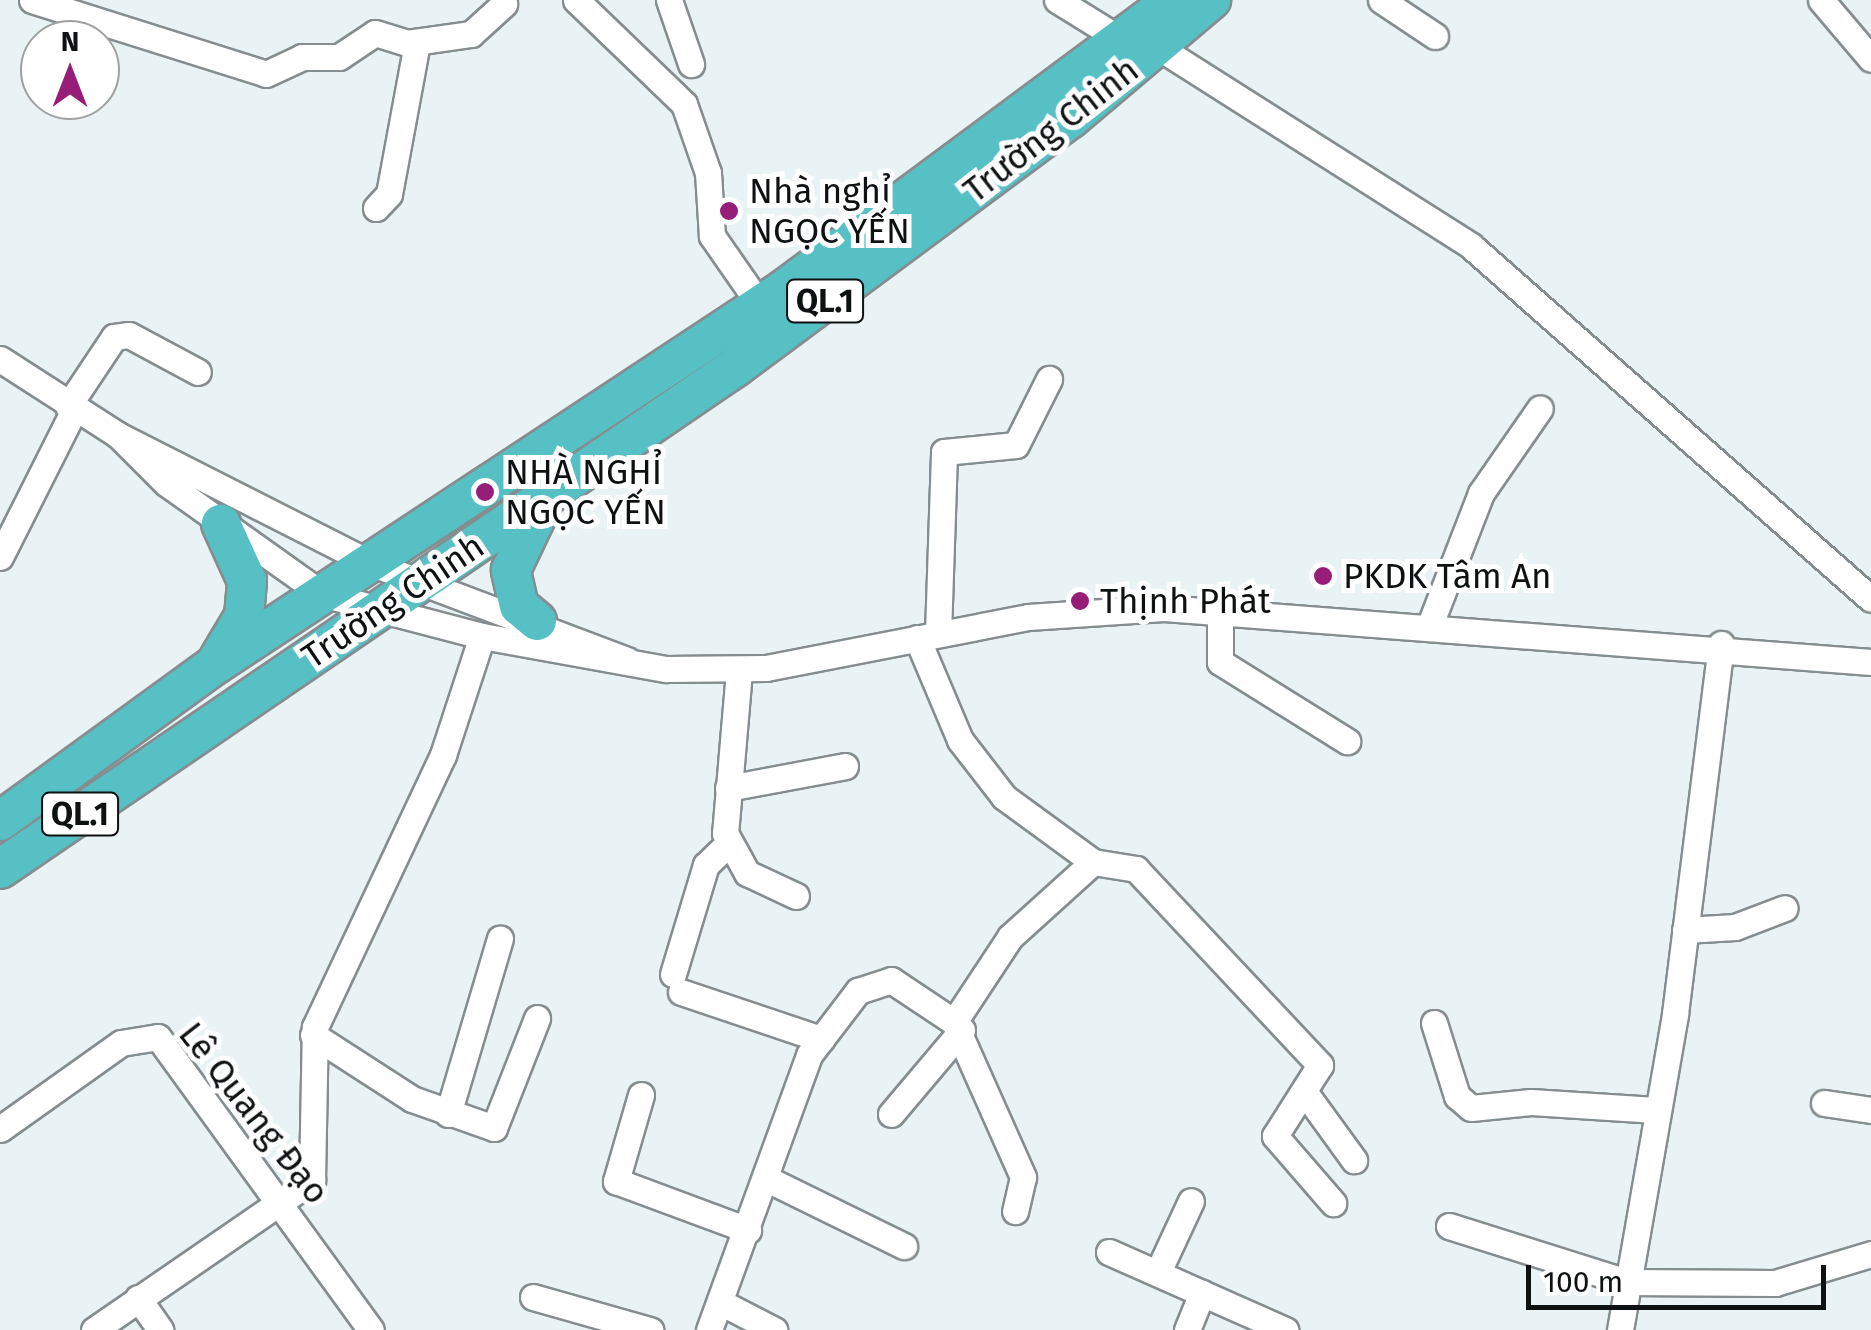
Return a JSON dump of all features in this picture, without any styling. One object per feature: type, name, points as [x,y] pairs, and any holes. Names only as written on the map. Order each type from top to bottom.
[{"type":"highway","name":"Trường Chinh","points":[[0,869],[753,354],[1140,44],[1173,0]]},
{"type":"highway","name":"Trường Chinh","points":[[0,821],[214,665],[1211,0]]},
{"type":"highway","points":[[537,620],[519,606],[511,570],[528,520],[560,486]]},
{"type":"highway","points":[[214,665],[239,626],[246,592],[244,562],[221,524]]},
{"type":"street","points":[[32,0],[266,74],[302,56],[339,57],[374,33],[417,42],[487,27],[504,4]]},
{"type":"street","points":[[576,0],[684,104],[708,173],[712,236],[760,304]]},
{"type":"street","points":[[669,0],[691,64]]},
{"type":"street","points":[[1057,0],[1140,44],[1471,246],[1871,599]]},
{"type":"street","points":[[1381,0],[1435,36]]},
{"type":"street","points":[[1821,0],[1871,59]]},
{"type":"street","points":[[376,208],[389,194],[417,42]]},
{"type":"street","points":[[0,557],[71,408],[114,336],[129,335],[198,372]]},
{"type":"street","points":[[0,359],[118,436],[370,563],[537,620],[626,660]]},
{"type":"street","points":[[1050,378],[1016,445],[944,452],[927,636],[941,702],[985,776],[1094,862],[1136,869],[1320,1066],[1306,1094],[1275,1136],[1333,1203]]},
{"type":"street","points":[[1432,622],[1481,493],[1540,408]]},
{"type":"street","points":[[118,436],[221,524],[322,594],[482,636],[626,660],[739,671],[1055,613],[1220,608],[1721,644],[1871,662]]},
{"type":"street","points":[[1220,608],[1220,662],[1347,742]]},
{"type":"street","points":[[94,1330],[277,1197],[312,1180],[316,1167],[313,1035],[443,755],[482,636]]},
{"type":"street","points":[[1620,1330],[1685,930],[1721,644]]},
{"type":"street","points":[[739,671],[728,788],[728,844],[747,873],[796,896]]},
{"type":"street","points":[[728,788],[845,766]]},
{"type":"street","points":[[728,844],[706,865],[677,983],[821,1039]]},
{"type":"street","points":[[891,1114],[958,1026],[1010,936],[1094,862]]},
{"type":"street","points":[[1685,930],[1736,927],[1785,908]]},
{"type":"street","points":[[448,1114],[500,938]]},
{"type":"street","points":[[709,1330],[821,1039],[858,991],[882,979],[914,990],[958,1026],[1023,1177],[1015,1211]]},
{"type":"street","points":[[313,1035],[448,1114],[494,1128],[538,1018]]},
{"type":"street","points":[[1434,1023],[1457,1096],[1471,1108],[1532,1102],[1656,1110]]},
{"type":"street","name":"Lê Quang Đạo","points":[[0,1129],[122,1043],[150,1034],[166,1045],[371,1330]]},
{"type":"street","points":[[1306,1094],[1354,1160]]},
{"type":"street","points":[[641,1095],[616,1181],[748,1230]]},
{"type":"street","points":[[1824,1103],[1871,1110]]},
{"type":"street","points":[[765,1178],[904,1246]]},
{"type":"street","points":[[1158,1272],[1190,1201]]},
{"type":"street","points":[[1450,1226],[1626,1282],[1775,1282],[1871,1254]]},
{"type":"street","points":[[1109,1252],[1285,1330]]},
{"type":"street","points":[[1187,1330],[1202,1292]]},
{"type":"street","points":[[534,1297],[650,1330]]},
{"type":"street","points":[[138,1298],[160,1330]]},
{"type":"street","points":[[722,1303],[774,1330]]},
{"type":"place","name":"Nhà nghỉ NGỌC YẾN","points":[[729,211]]},
{"type":"place","name":"NHÀ NGHỈ NGỌC YẾN","points":[[485,492]]},
{"type":"place","name":"PKDK Tâm An","points":[[1323,576]]},
{"type":"place","name":"Thịnh Phát","points":[[1080,601]]}]
